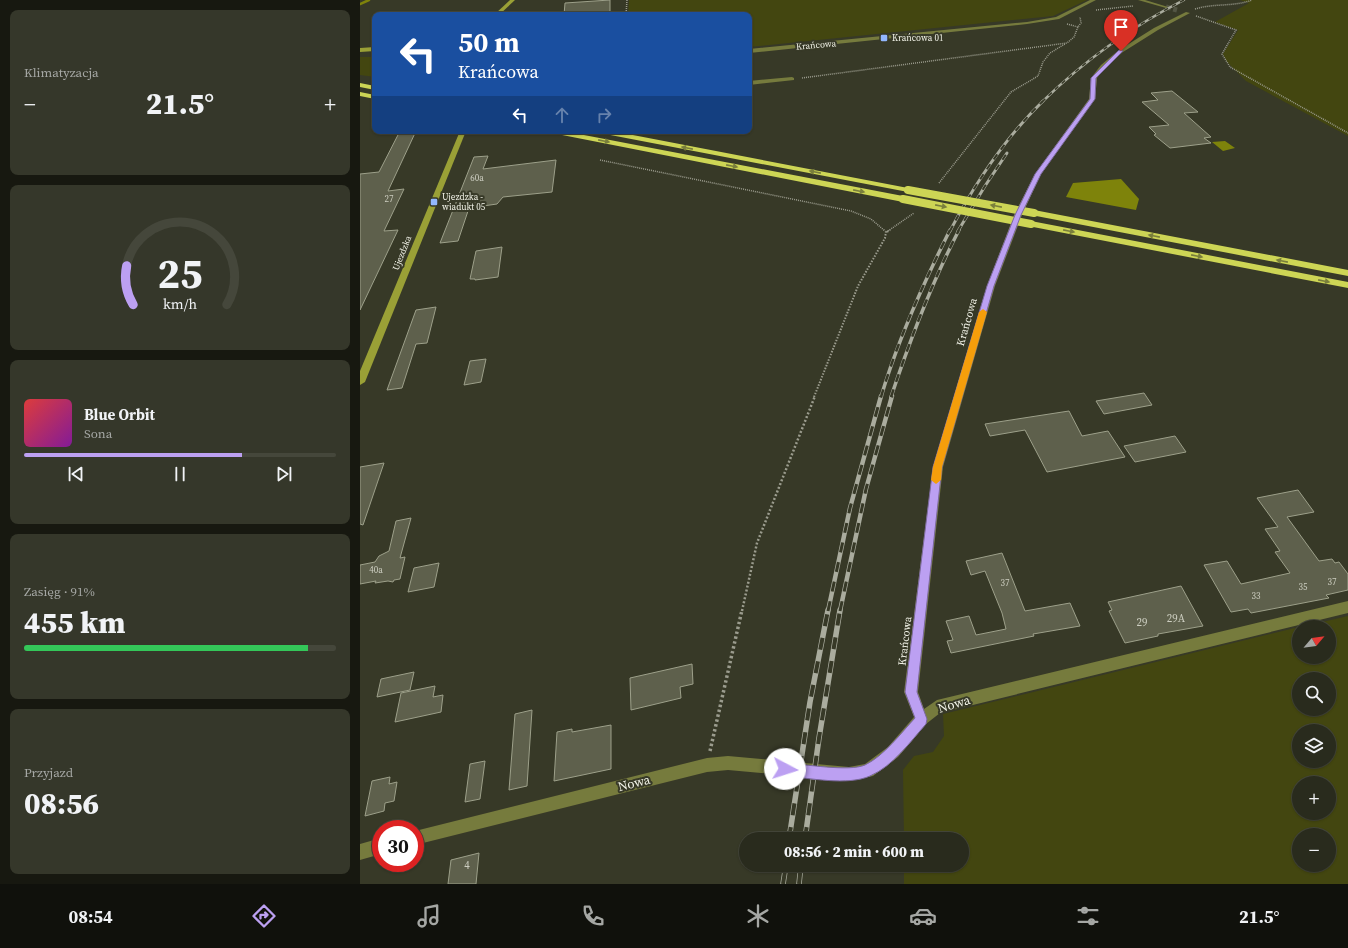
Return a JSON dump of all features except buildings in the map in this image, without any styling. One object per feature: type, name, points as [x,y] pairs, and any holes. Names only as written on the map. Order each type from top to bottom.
[{"type":"highway","points":[[360,85],[372,87]]},
{"type":"highway","points":[[360,94],[372,96]]},
{"type":"highway","points":[[567,134],[1348,285]]},
{"type":"highway","points":[[616,134],[1348,273]]},
{"type":"main road","points":[[500,12],[514,0]]},
{"type":"main road","points":[[360,51],[372,49]]},
{"type":"main road","points":[[360,51],[372,52]]},
{"type":"main road","name":"Ujezdzka","points":[[360,382],[462,134]]},
{"type":"street","name":"Krańcowa","points":[[752,51],[963,31],[1049,20],[1064,15],[1094,0]]},
{"type":"street","points":[[1140,0],[1166,7]]},
{"type":"street","points":[[1177,10],[1188,13]]},
{"type":"street","name":"Krańcowa","points":[[921,719],[911,692],[938,467],[991,286],[1018,215],[1038,174],[1092,99],[1094,78],[1121,51],[1156,29],[1188,13]]},
{"type":"street","points":[[752,83],[792,79]]},
{"type":"street","name":"Nowa","points":[[424,836],[707,765],[728,764],[849,774],[868,771],[893,752],[921,719],[937,706],[1348,607]]},
{"type":"street","points":[[360,852],[372,849]]},
{"type":"path","points":[[626,0],[626,12]]},
{"type":"path","points":[[1188,13],[1213,4],[1239,4],[1252,0]]},
{"type":"path","points":[[1095,10],[1153,4]]},
{"type":"path","points":[[1188,13],[1236,30],[1222,54],[1230,67],[1348,133]]},
{"type":"path","points":[[935,188],[1011,92],[1038,76],[1043,62],[1050,53],[1074,37],[1081,23],[1080,15]]},
{"type":"path","points":[[1049,20],[1078,27]]},
{"type":"path","points":[[792,79],[937,62],[1067,42]]},
{"type":"path","points":[[600,160],[851,211],[871,219],[886,232]]},
{"type":"path","points":[[707,765],[756,543],[858,286],[885,238],[886,232],[915,212]]},
{"type":"shaded area","points":[[629,0],[1087,0],[1053,16],[752,47],[752,12],[628,12]]},
{"type":"shaded area","points":[[1240,0],[1348,0],[1348,136],[1246,81],[1227,62],[1223,54],[1238,30],[1215,22],[1249,3]]},
{"type":"shaded area","points":[[360,57],[372,57],[372,77],[360,75]]},
{"type":"shaded area","points":[[1225,141],[1235,148],[1223,151],[1212,142]]},
{"type":"shaded area","points":[[1121,179],[1139,199],[1136,210],[1066,197],[1073,183]]},
{"type":"shaded area","points":[[1348,616],[1348,884],[904,884],[904,872],[969,872],[969,832],[904,832],[903,770],[914,756],[933,752],[944,736],[943,714],[1292,629],[1292,664],[1336,664],[1336,620],[1331,620]]},
{"type":"waterway","points":[[360,4],[369,0]]},
{"type":"tunnel","points":[[1166,7],[1177,10]]},
{"type":"railway","points":[[1042,102],[1075,72],[1109,45],[1164,10],[1184,0]]},
{"type":"railway","points":[[950,231],[969,196],[992,162],[1016,130],[1042,102]]},
{"type":"railway","points":[[958,231],[1007,153]]},
{"type":"railway","points":[[881,397],[895,354],[912,312],[950,230]]},
{"type":"railway","points":[[891,397],[922,312],[939,271],[959,230]]},
{"type":"railway","points":[[828,611],[850,508],[881,396]]},
{"type":"railway","points":[[840,611],[866,489],[892,396]]},
{"type":"railway","points":[[790,832],[810,702],[828,610]]},
{"type":"railway","points":[[806,832],[819,738],[840,610]]},
{"type":"railway","points":[[783,884],[785,872]]},
{"type":"railway","points":[[799,884],[800,872]]},
{"type":"slow traffic","points":[[936,480],[938,467],[983,312]]},
{"type":"place","name":"Krańcowa 01","points":[[884,38]]},
{"type":"place","name":"Ujezdzka - wiadukt 05","points":[[434,202]]},
{"type":"route","points":[[785,769],[849,774],[868,771],[893,752],[921,719],[911,692],[938,467],[991,286],[1018,215],[1038,174],[1092,99],[1094,78],[1103,66],[1121,51]]}]
